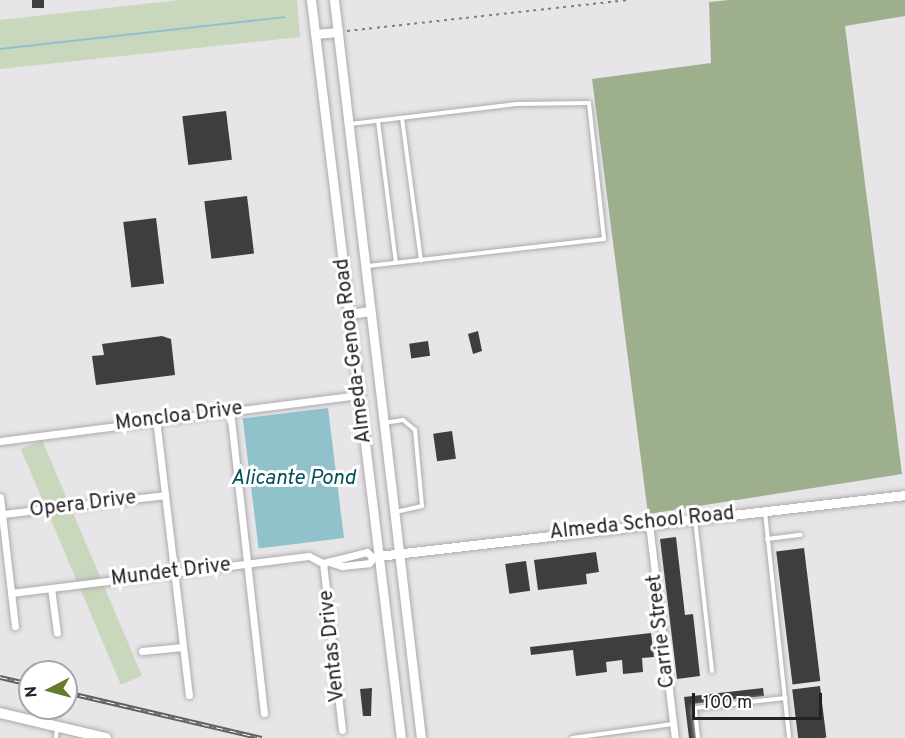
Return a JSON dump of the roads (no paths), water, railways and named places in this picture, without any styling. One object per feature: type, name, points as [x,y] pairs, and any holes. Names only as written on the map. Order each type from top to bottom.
[{"type":"main road","name":"Almeda-Genoa Road","points":[[311,0],[359,395],[375,557],[401,738]]},
{"type":"main road","name":"Almeda-Genoa Road","points":[[333,0],[421,738]]},
{"type":"main road","points":[[315,34],[338,32]]},
{"type":"main road","points":[[349,314],[370,311]]},
{"type":"main road","name":"Almeda School Road","points":[[375,557],[905,495]]},
{"type":"main road","points":[[390,651],[411,648]]},
{"type":"main road","points":[[0,714],[56,732],[106,738]]},
{"type":"street","name":"Moncloa Drive","points":[[0,441],[156,419],[359,395]]},
{"type":"street","points":[[230,410],[264,712]]},
{"type":"street","points":[[156,419],[189,695]]},
{"type":"street","name":"Opera Drive","points":[[2,514],[165,495]]},
{"type":"street","points":[[0,497],[15,626]]},
{"type":"street","name":"Carrie Street","points":[[649,524],[675,738]]},
{"type":"street","points":[[326,562],[351,554],[375,557]]},
{"type":"street","name":"Mundet Drive","points":[[11,593],[309,556],[334,567],[352,565],[375,557]]},
{"type":"street","name":"Ventas Drive","points":[[326,562],[342,730]]},
{"type":"street","points":[[51,588],[57,633]]},
{"type":"street","points":[[142,651],[183,647]]},
{"type":"lane","points":[[348,124],[517,104],[589,103],[604,239],[365,266]]},
{"type":"lane","points":[[402,118],[421,261]]},
{"type":"lane","points":[[378,121],[396,263]]},
{"type":"lane","points":[[384,423],[403,420],[415,430],[422,506],[395,512]]},
{"type":"lane","points":[[764,510],[789,738]]},
{"type":"lane","points":[[695,518],[712,671]]},
{"type":"lane","points":[[768,538],[801,535]]},
{"type":"lane","points":[[351,554],[352,565]]},
{"type":"lane","points":[[698,738],[695,708],[785,698]]},
{"type":"lane","points":[[572,738],[673,724]]},
{"type":"water","name":"Alicante Pond","points":[[328,408],[344,538],[259,549],[243,418]]},
{"type":"waterway","points":[[0,49],[284,17]]},
{"type":"railway","points":[[0,677],[18,681]]},
{"type":"railway","points":[[78,695],[262,738]]}]
